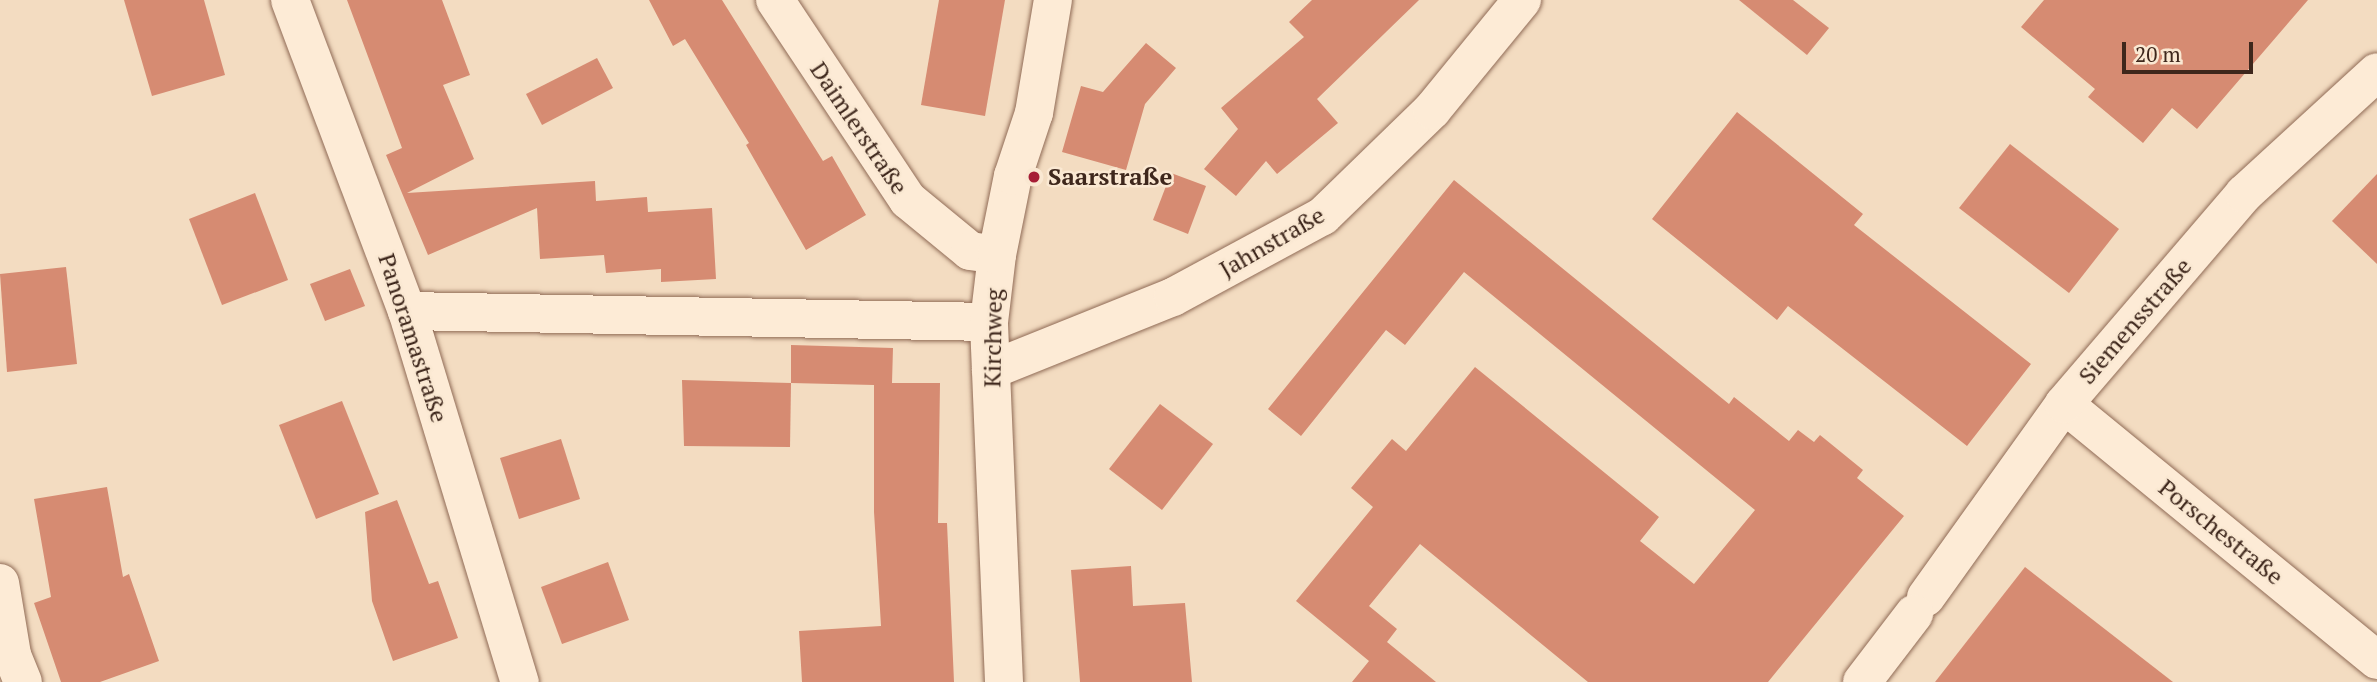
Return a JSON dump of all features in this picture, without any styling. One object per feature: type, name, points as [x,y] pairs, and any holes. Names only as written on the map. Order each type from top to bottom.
[{"type":"street","name":"Panoramastraße","points":[[290,0],[407,311],[520,682]]},
{"type":"street","name":"Daimlerstraße","points":[[775,0],[908,200],[970,251],[997,255]]},
{"type":"street","name":"Kirchweg","points":[[1004,682],[989,322],[997,255],[1013,176],[1034,113],[1052,0]]},
{"type":"street","name":"Jahnstraße","points":[[991,370],[1172,297],[1323,216],[1432,110],[1522,0]]},
{"type":"street","name":"Siemensstraße","points":[[1863,682],[2064,404],[2244,194],[2377,72]]},
{"type":"street","points":[[407,311],[989,322]]},
{"type":"street","name":"Porschestraße","points":[[2064,404],[2377,660]]},
{"type":"street","points":[[0,583],[12,655],[23,682]]},
{"type":"building","points":[[124,0],[204,0],[225,75],[152,96]]},
{"type":"building","points":[[347,0],[442,0],[470,75],[443,85],[474,159],[407,193],[595,181],[596,201],[647,197],[648,212],[712,208],[716,279],[661,282],[661,269],[606,273],[604,255],[540,259],[537,208],[428,255],[386,155],[402,148]]},
{"type":"building","points":[[649,0],[722,0],[823,161],[832,156],[866,215],[806,250],[746,145],[749,143],[685,39],[673,46]]},
{"type":"building","points":[[939,0],[1005,0],[985,116],[921,105]]},
{"type":"building","points":[[1312,0],[1419,0],[1317,99],[1338,123],[1277,174],[1266,161],[1236,196],[1204,169],[1238,129],[1221,108],[1304,37],[1289,22]]},
{"type":"building","points":[[1739,0],[1793,0],[1829,28],[1807,55]]},
{"type":"building","points":[[2044,0],[2308,0],[2197,129],[2172,108],[2143,143],[2088,97],[2095,89],[2021,27]]},
{"type":"building","points":[[1146,43],[1176,68],[1145,104],[1126,170],[1062,152],[1081,86],[1103,92]]},
{"type":"building","points":[[597,58],[613,88],[542,125],[526,94]]},
{"type":"building","points":[[1737,112],[1863,214],[1854,225],[2031,364],[1967,446],[1788,306],[1777,320],[1652,219]]},
{"type":"building","points":[[2010,144],[2119,229],[2069,293],[1959,208]]},
{"type":"building","points":[[1171,173],[1206,186],[1188,234],[1153,220]]},
{"type":"building","points":[[2377,174],[2377,264],[2332,221]]},
{"type":"building","points":[[1454,180],[1729,404],[1734,397],[1789,441],[1798,430],[1814,442],[1820,435],[1863,470],[1857,478],[1904,516],[1768,682],[1588,682],[1420,544],[1369,606],[1397,629],[1387,642],[1436,682],[1352,682],[1369,661],[1296,601],[1373,507],[1351,488],[1392,439],[1406,451],[1475,367],[1659,517],[1640,541],[1694,584],[1755,510],[1464,272],[1405,345],[1386,330],[1301,436],[1268,409]]},
{"type":"building","points":[[255,193],[288,280],[222,305],[189,219]]},
{"type":"building","points":[[66,267],[77,364],[7,372],[0,274]]},
{"type":"building","points":[[350,269],[365,306],[325,321],[310,284]]},
{"type":"building","points":[[791,345],[893,348],[892,383],[940,383],[938,523],[947,523],[954,682],[802,682],[799,631],[881,626],[874,512],[874,385],[791,383]]},
{"type":"building","points":[[682,380],[791,383],[790,447],[684,446]]},
{"type":"building","points":[[342,401],[379,494],[316,519],[279,425]]},
{"type":"building","points":[[1160,404],[1213,444],[1162,510],[1109,469]]},
{"type":"building","points":[[561,439],[580,499],[519,519],[500,458]]},
{"type":"building","points":[[107,487],[123,577],[129,574],[159,661],[100,682],[61,682],[34,603],[51,597],[34,499]]},
{"type":"building","points":[[397,500],[429,584],[438,581],[458,638],[393,661],[372,601],[365,512]]},
{"type":"building","points":[[608,562],[629,620],[562,644],[541,587]]},
{"type":"building","points":[[1131,566],[1133,606],[1185,603],[1192,682],[1080,682],[1071,570]]},
{"type":"building","points":[[2025,567],[2173,682],[1935,682]]},
{"type":"place","name":"Saarstraße","points":[[1034,177]]}]
